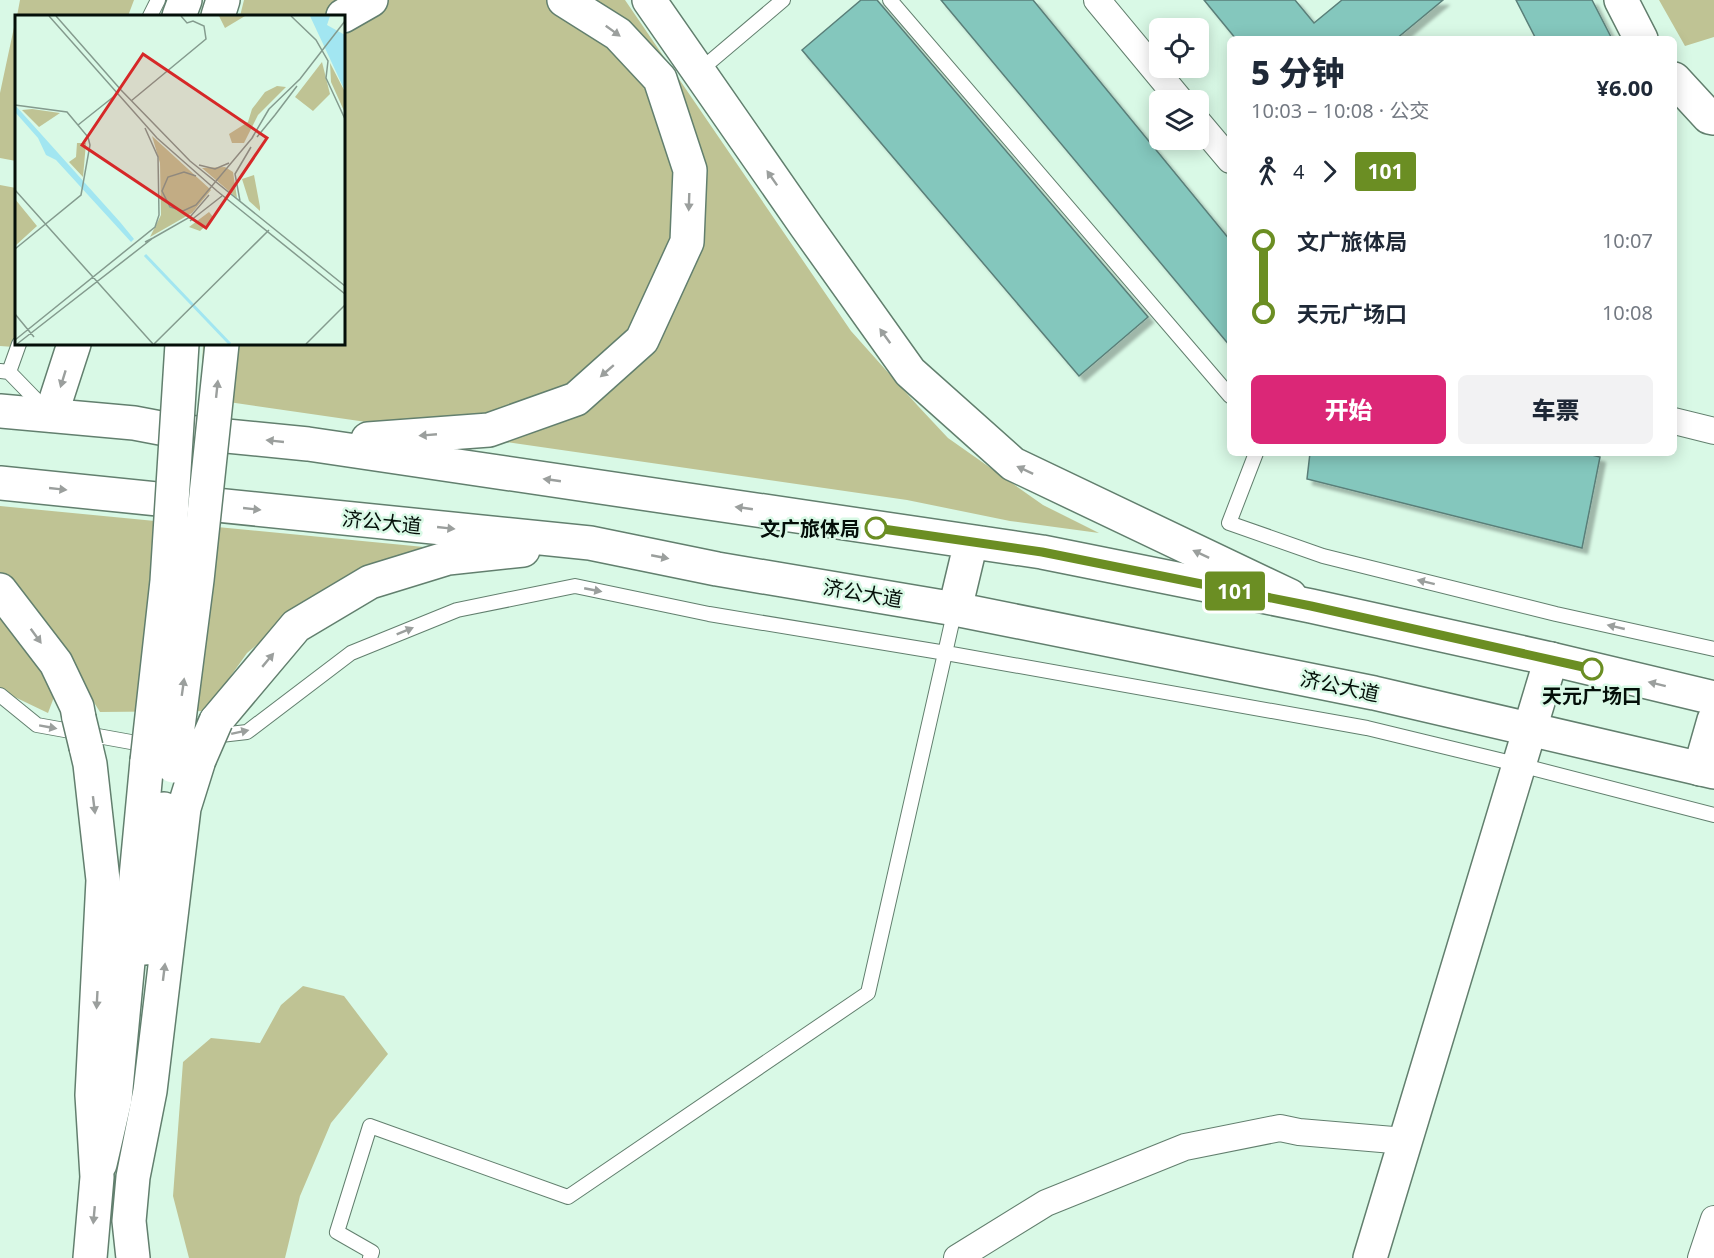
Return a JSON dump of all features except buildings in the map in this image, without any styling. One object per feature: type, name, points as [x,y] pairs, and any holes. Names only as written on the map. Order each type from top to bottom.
[{"type":"main road","points":[[179,15],[185,0]]},
{"type":"main road","points":[[218,15],[223,0]]},
{"type":"main road","points":[[345,15],[371,0]]},
{"type":"main road","points":[[308,444],[489,430],[576,399],[642,340],[687,242],[690,170],[660,79],[618,34],[564,0]]},
{"type":"main road","points":[[649,0],[910,372],[1013,464],[1311,606]]},
{"type":"main road","points":[[1621,0],[1639,36]]},
{"type":"main road","points":[[1677,83],[1709,117],[1714,118]]},
{"type":"main road","points":[[51,416],[74,345]]},
{"type":"main road","points":[[133,1258],[129,1221],[133,1177],[150,1091],[184,808],[173,762],[167,581],[182,345]]},
{"type":"main road","points":[[90,1258],[97,1177],[115,1099],[173,762],[197,580],[222,345]]},
{"type":"main road","points":[[0,411],[134,423],[176,430],[308,444],[1042,552],[1311,606],[1714,698]]},
{"type":"main road","name":"济公大道","points":[[0,483],[590,543],[717,569],[955,609],[1374,693],[1707,770]]},
{"type":"main road","points":[[955,609],[971,542]]},
{"type":"main road","points":[[133,1177],[129,1096],[153,862],[173,762],[216,721],[296,626],[370,582],[448,558],[590,543]]},
{"type":"main road","points":[[0,590],[56,663],[76,706],[90,764],[103,880],[92,1095],[97,1177]]},
{"type":"main road","points":[[1370,1258],[1551,659]]},
{"type":"main road","points":[[1707,770],[1714,720]]},
{"type":"street","points":[[1097,0],[1172,90]]},
{"type":"street","points":[[1209,135],[1227,156]]},
{"type":"street","points":[[1677,422],[1714,431]]},
{"type":"street","points":[[957,1258],[1046,1203],[1185,1147],[1280,1128],[1299,1132],[1405,1141]]},
{"type":"street","points":[[1701,1258],[1714,1219]]},
{"type":"lane","points":[[150,15],[158,0]]},
{"type":"lane","points":[[698,72],[783,0]]},
{"type":"lane","points":[[890,0],[1227,393]]},
{"type":"lane","points":[[18,345],[4,371],[51,416]]},
{"type":"lane","points":[[1255,456],[1229,523],[1323,556],[1556,614],[1714,649]]},
{"type":"lane","points":[[0,695],[37,724],[142,744],[247,732],[351,653],[457,610],[575,586],[709,614],[946,653],[1367,728],[1714,815]]},
{"type":"lane","points":[[370,1258],[372,1252],[337,1232],[370,1126],[568,1197],[868,993],[955,609]]},
{"type":"green space","points":[[20,0],[134,0],[128,15],[17,15]]},
{"type":"green space","points":[[244,0],[625,0],[851,331],[948,438],[1043,505],[1099,533],[1010,521],[907,500],[201,398],[203,345],[345,345],[345,15],[240,15]]},
{"type":"green space","points":[[1659,0],[1714,0],[1714,37],[1685,46]]},
{"type":"green space","points":[[15,23],[15,161],[0,158],[0,93]]},
{"type":"green space","points":[[0,185],[15,188],[15,343],[14,347],[0,346]]},
{"type":"green space","points":[[0,506],[424,547],[347,581],[302,607],[247,653],[206,711],[100,712],[36,610],[0,574]]},
{"type":"green space","points":[[0,609],[33,647],[54,697],[48,713],[0,690]]},
{"type":"green space","points":[[303,986],[344,996],[388,1054],[331,1123],[300,1196],[285,1258],[189,1258],[173,1196],[183,1062],[211,1038],[260,1043],[281,1005]]},
{"type":"bus line","name":"101","points":[[876,528],[1042,552],[1311,606],[1592,669]]},
{"type":"place","name":"文广旅体局","points":[[876,528]]},
{"type":"place","name":"天元广场口","points":[[1592,669]]}]
